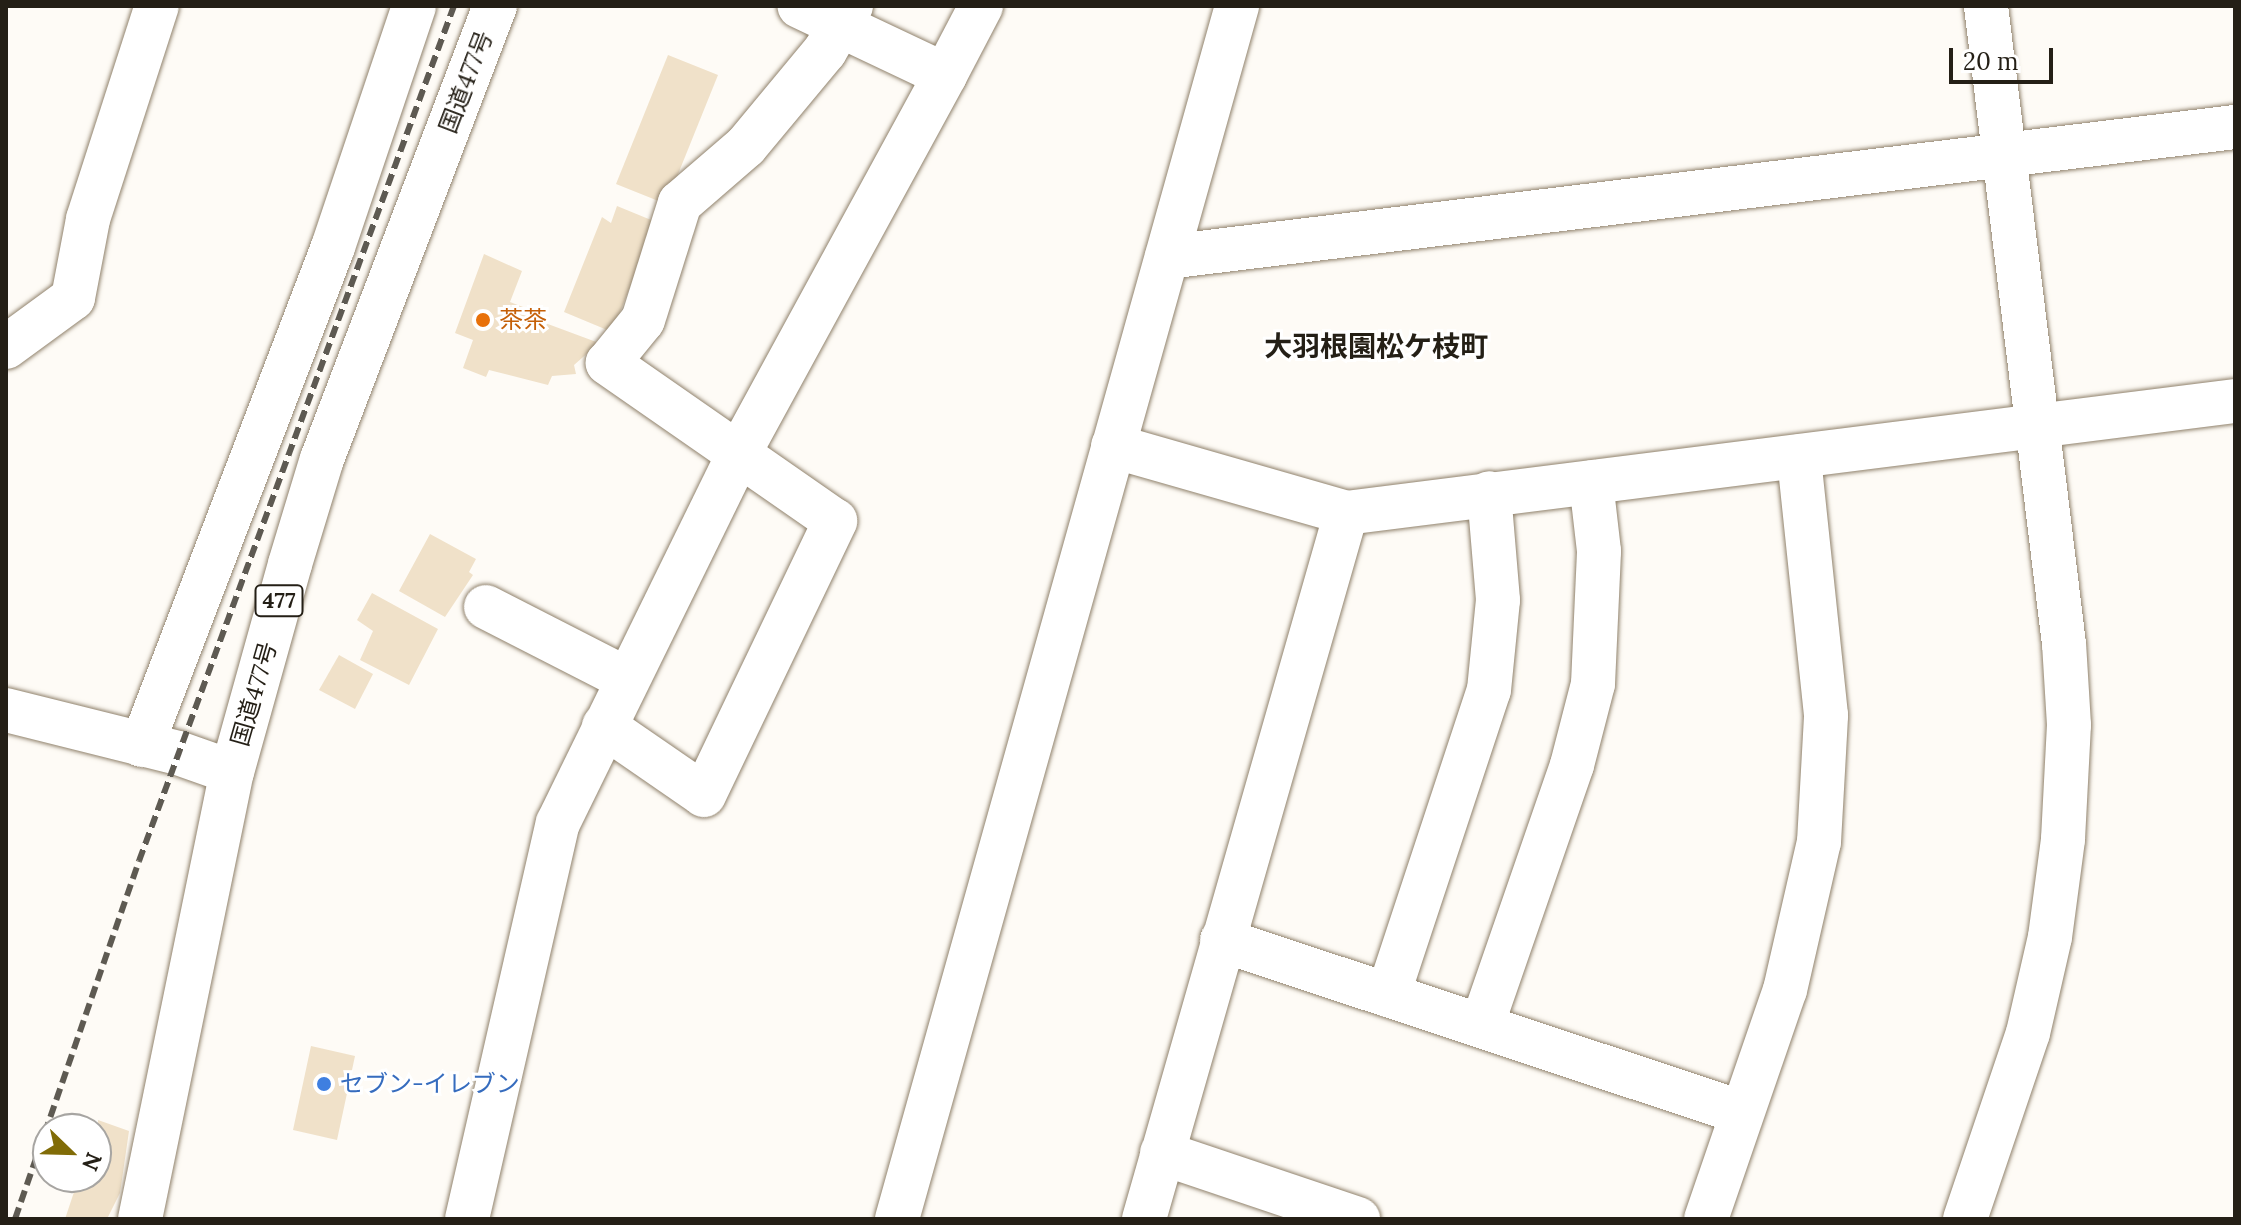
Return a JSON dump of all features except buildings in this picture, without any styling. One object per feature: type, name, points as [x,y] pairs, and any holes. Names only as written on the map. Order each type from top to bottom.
[{"type":"main road","points":[[6,347],[73,298],[88,219],[157,6]]},
{"type":"main road","points":[[142,745],[333,247],[414,6]]},
{"type":"main road","name":"国道477号","points":[[140,1219],[232,772],[322,459],[495,6]]},
{"type":"main road","points":[[799,6],[847,16],[945,75]]},
{"type":"main road","points":[[467,1219],[546,859],[604,726],[738,455],[981,6]]},
{"type":"main road","points":[[897,1219],[1237,6]]},
{"type":"main road","points":[[1965,1219],[2028,1033],[2050,937],[2063,839],[2067,698],[2038,425],[1986,6]]},
{"type":"main road","points":[[604,726],[704,795],[835,521],[608,363],[643,320],[680,203],[746,146],[847,16]]},
{"type":"main road","points":[[1167,257],[2235,127]]},
{"type":"main road","points":[[1113,446],[1346,513],[2235,401]]},
{"type":"main road","points":[[1706,1219],[1740,1112],[1785,990],[1808,902],[1826,778],[1821,659],[1799,456]]},
{"type":"main road","points":[[1482,1025],[1572,765],[1593,684],[1599,564],[1591,482]]},
{"type":"main road","points":[[1388,995],[1489,690],[1498,600],[1489,493]]},
{"type":"main road","points":[[1144,1219],[1346,513]]},
{"type":"main road","points":[[486,607],[627,679]]},
{"type":"main road","points":[[6,710],[232,772]]},
{"type":"main road","points":[[1222,940],[1740,1112]]},
{"type":"main road","points":[[1162,1153],[1358,1219]]},
{"type":"railway","points":[[15,1219],[139,861],[454,6]]},
{"type":"place","name":"茶茶","points":[[483,320]]},
{"type":"place","name":"セブン-イレブン","points":[[324,1084]]},
{"type":"district","name":"大羽根園松ケ枝町","points":[[1376,346]]}]
